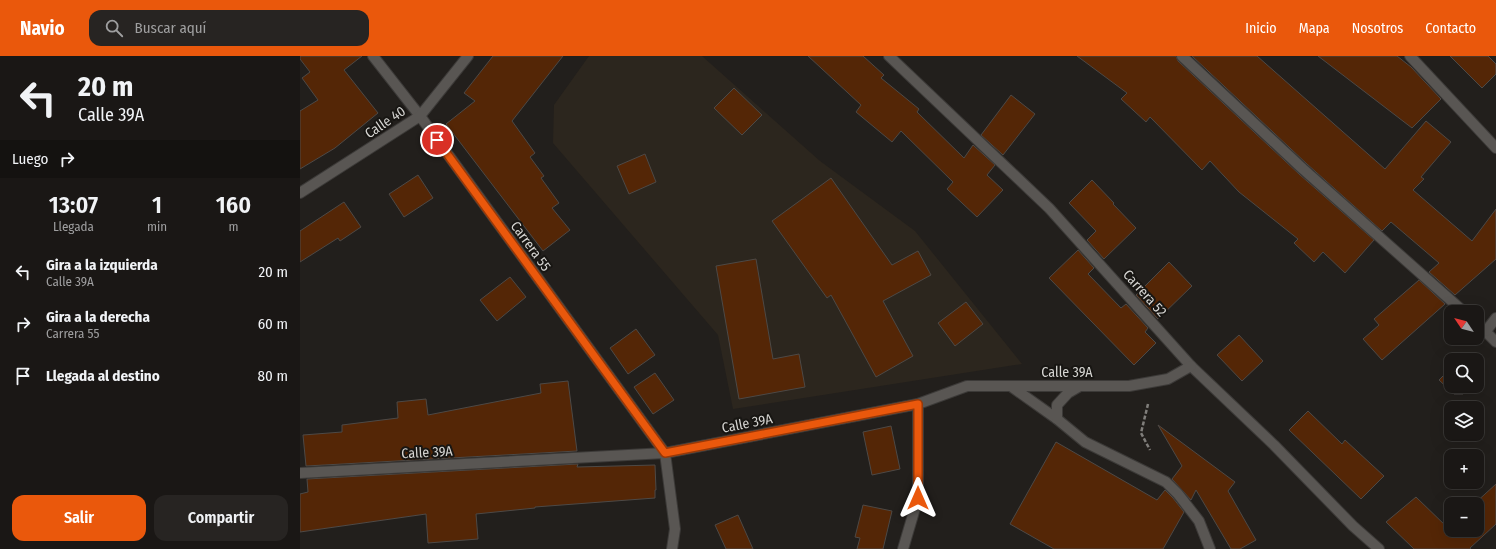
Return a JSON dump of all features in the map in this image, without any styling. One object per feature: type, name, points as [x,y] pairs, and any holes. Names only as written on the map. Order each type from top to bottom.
[{"type":"street","name":"Carrera 55","points":[[374,56],[420,116],[665,453]]},
{"type":"street","name":"Calle 40","points":[[300,193],[420,116],[468,56]]},
{"type":"street","name":"Carrera 52","points":[[889,56],[1050,208],[1191,366],[1274,445],[1353,526],[1379,549]]},
{"type":"street","points":[[1182,56],[1303,169],[1456,305]]},
{"type":"street","points":[[1410,56],[1496,148]]},
{"type":"street","points":[[1496,318],[1486,331],[1496,342]]},
{"type":"street","name":"Calle 39A","points":[[300,473],[665,453],[918,404],[967,386],[1129,386],[1168,379],[1191,366]]},
{"type":"street","points":[[1057,419],[1057,405],[1068,393],[1081,386]]},
{"type":"street","points":[[1012,387],[1057,419],[1085,442],[1166,482],[1178,494],[1199,521],[1210,549]]},
{"type":"street","points":[[903,549],[918,498],[918,404]]},
{"type":"street","points":[[665,453],[675,530],[672,549]]},
{"type":"path","points":[[1166,482],[1141,433],[1151,395],[1168,379]]},
{"type":"shaded area","points":[[589,56],[702,56],[820,161],[915,231],[1022,364],[733,409],[718,335],[553,143],[554,105]]},
{"type":"building","points":[[300,56],[362,56],[344,70],[378,113],[335,148],[300,169],[300,111],[318,100],[302,78],[310,72],[300,59]]},
{"type":"building","points":[[493,56],[563,56],[512,121],[535,153],[530,157],[544,176],[541,178],[559,203],[552,208],[570,230],[543,251],[446,124],[475,101],[464,93]]},
{"type":"building","points":[[808,56],[863,56],[884,75],[881,78],[919,109],[917,112],[964,158],[973,145],[995,165],[987,175],[1003,190],[977,217],[947,189],[953,182],[901,131],[892,142],[856,112],[861,105]]},
{"type":"building","points":[[1077,56],[1176,56],[1178,61],[1299,174],[1374,240],[1345,273],[1323,252],[1314,262],[1294,243],[1298,239],[1239,192],[1210,161],[1202,170],[1150,117],[1146,122],[1121,99],[1127,93]]},
{"type":"building","points":[[1192,56],[1257,56],[1385,169],[1426,121],[1451,142],[1421,177],[1424,179],[1413,190],[1472,241],[1496,209],[1496,259],[1455,295],[1429,272],[1439,263],[1391,222],[1382,231],[1307,164]]},
{"type":"building","points":[[1318,56],[1397,56],[1411,67],[1441,99],[1412,128]]},
{"type":"building","points":[[1450,56],[1488,56],[1496,64],[1496,74],[1482,88]]},
{"type":"building","points":[[734,88],[762,115],[742,135],[714,108]]},
{"type":"building","points":[[1011,95],[1035,114],[1003,155],[981,135]]},
{"type":"building","points":[[645,154],[656,182],[629,194],[617,166]]},
{"type":"building","points":[[418,175],[433,198],[404,217],[389,194]]},
{"type":"building","points":[[831,178],[892,265],[918,251],[931,275],[883,301],[913,356],[876,377],[831,295],[827,298],[772,221]]},
{"type":"building","points":[[1092,180],[1136,228],[1104,259],[1087,240],[1096,231],[1069,203]]},
{"type":"building","points":[[344,202],[361,227],[340,241],[338,238],[300,262],[300,231]]},
{"type":"building","points":[[1078,250],[1094,268],[1088,274],[1121,308],[1126,304],[1148,328],[1145,332],[1156,343],[1134,365],[1049,278]]},
{"type":"building","points":[[756,259],[773,359],[799,354],[805,387],[739,399],[716,266]]},
{"type":"building","points":[[1169,262],[1192,286],[1158,319],[1136,295]]},
{"type":"building","points":[[510,277],[526,297],[497,321],[480,300]]},
{"type":"building","points":[[1419,280],[1445,304],[1382,360],[1363,339],[1379,325],[1374,319]]},
{"type":"building","points":[[966,302],[983,324],[955,346],[938,323]]},
{"type":"building","points":[[636,329],[655,355],[628,374],[610,348]]},
{"type":"building","points":[[1239,335],[1263,361],[1242,381],[1217,355]]},
{"type":"building","points":[[655,373],[674,400],[653,414],[634,387]]},
{"type":"building","points":[[1444,375],[1444,385],[1439,380]]},
{"type":"building","points":[[568,381],[577,451],[306,466],[303,435],[342,432],[342,425],[398,418],[397,402],[426,399],[428,415],[541,393],[540,384]]},
{"type":"building","points":[[1453,393],[1464,393],[1463,394]]},
{"type":"building","points":[[1308,411],[1342,444],[1345,440],[1384,476],[1361,499],[1289,430]]},
{"type":"building","points":[[1158,425],[1235,482],[1228,491],[1256,540],[1240,549],[1231,549],[1196,490],[1191,500],[1172,479],[1182,466]]},
{"type":"building","points":[[891,426],[900,469],[872,475],[863,432]]},
{"type":"building","points":[[1056,442],[1157,500],[1165,490],[1173,498],[1184,512],[1163,549],[1054,549],[1010,524]]},
{"type":"building","points":[[578,464],[577,467],[655,465],[655,498],[535,507],[476,514],[478,539],[428,543],[426,514],[300,532],[300,494],[308,492],[307,479]]},
{"type":"building","points":[[1496,484],[1496,524],[1484,535],[1484,497],[1482,497]]},
{"type":"building","points":[[1416,497],[1444,524],[1444,537],[1482,537],[1470,548],[1471,549],[1414,549],[1386,522]]},
{"type":"building","points":[[863,505],[892,511],[883,549],[857,549],[860,538],[855,537]]},
{"type":"building","points":[[738,515],[753,549],[726,549],[715,525]]},
{"type":"route","points":[[437,140],[665,453],[918,404],[918,498]]}]
